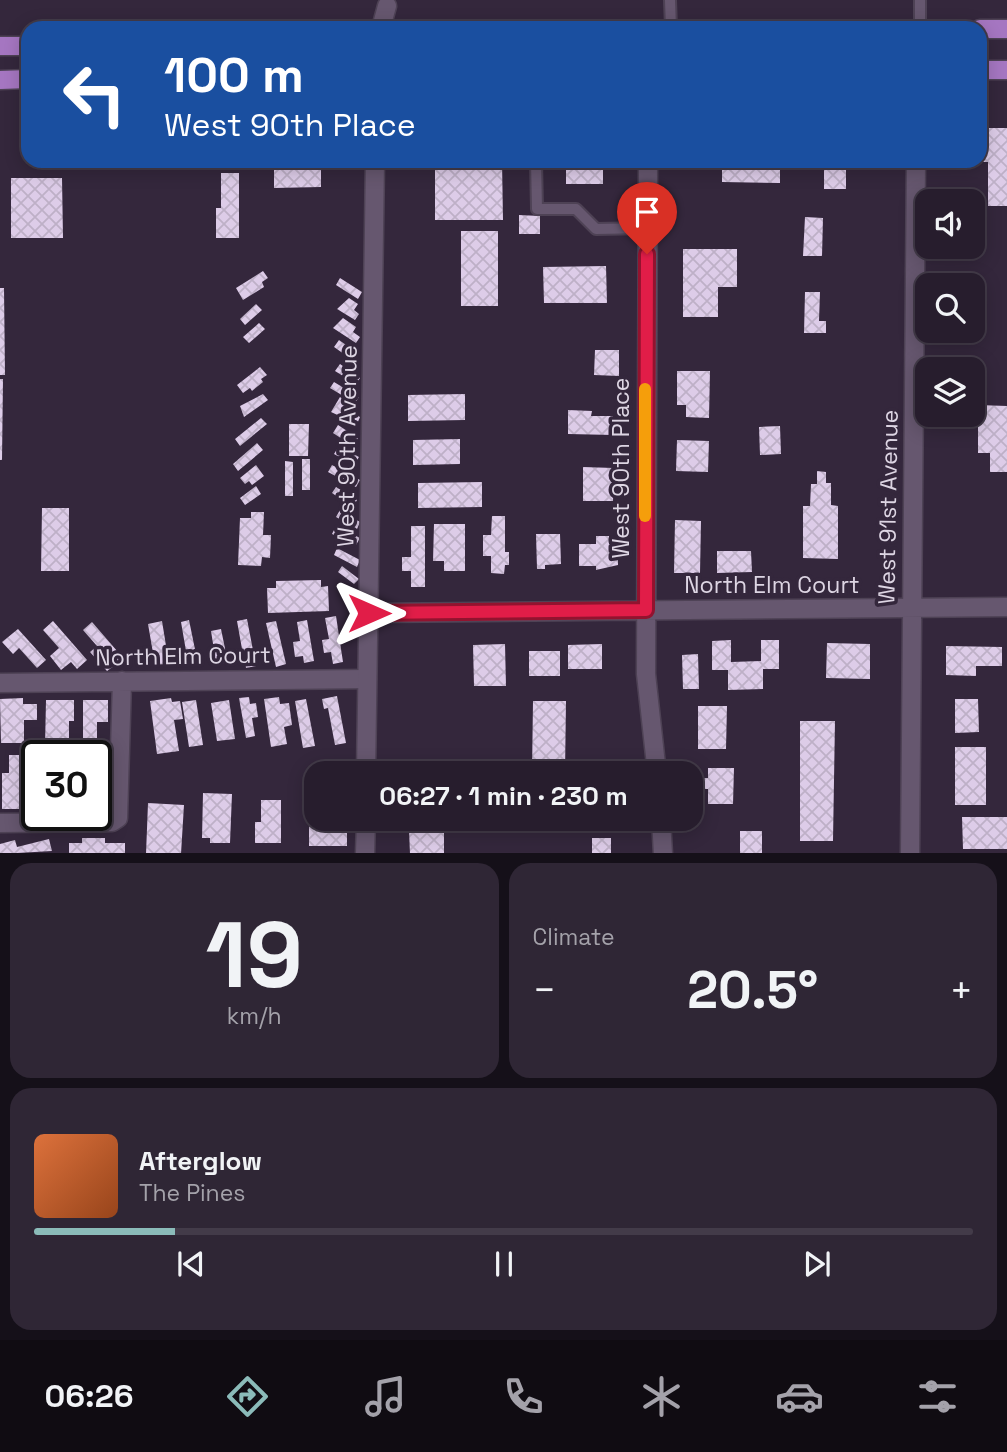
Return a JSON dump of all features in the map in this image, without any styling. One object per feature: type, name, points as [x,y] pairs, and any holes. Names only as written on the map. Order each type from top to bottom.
[{"type":"main road","points":[[987,30],[1007,29]]},
{"type":"main road","points":[[0,46],[21,46]]},
{"type":"main road","points":[[987,70],[1007,70]]},
{"type":"main road","points":[[0,80],[21,79]]},
{"type":"street","points":[[383,21],[387,6]]},
{"type":"street","name":"West 90th Avenue","points":[[366,761],[375,168]]},
{"type":"street","name":"West 90th Place","points":[[648,168],[646,674],[656,761]]},
{"type":"street","name":"West 91st Avenue","points":[[910,853],[916,168]]},
{"type":"street","name":"North Elm Court","points":[[369,613],[1007,607]]},
{"type":"street","name":"North Elm Court","points":[[0,683],[367,678]]},
{"type":"street","points":[[0,823],[112,822],[118,818],[122,681]]},
{"type":"street","points":[[365,853],[366,831]]},
{"type":"street","points":[[662,831],[663,853]]},
{"type":"lane","points":[[670,0],[671,21]]},
{"type":"lane","points":[[920,0],[920,21]]},
{"type":"lane","points":[[536,168],[537,209],[576,209],[596,229],[648,228]]},
{"type":"building","points":[[987,128],[1007,128],[1007,206],[988,206]]},
{"type":"building","points":[[274,168],[321,168],[321,187],[274,188]]},
{"type":"building","points":[[435,168],[502,168],[503,220],[435,220]]},
{"type":"building","points":[[566,168],[629,168],[603,170],[603,184],[566,184]]},
{"type":"building","points":[[722,168],[780,168],[780,183],[722,182]]},
{"type":"building","points":[[824,168],[846,168],[846,189],[824,189]]},
{"type":"building","points":[[870,168],[901,168],[901,169]]},
{"type":"building","points":[[221,173],[239,173],[239,238],[216,238],[216,208],[221,208]]},
{"type":"building","points":[[11,178],[62,178],[63,238],[11,238]]},
{"type":"building","points":[[519,215],[540,216],[540,234],[519,234]]},
{"type":"building","points":[[805,217],[823,218],[822,256],[803,256]]},
{"type":"building","points":[[461,231],[498,231],[498,306],[461,306]]},
{"type":"building","points":[[683,249],[737,249],[737,287],[718,287],[718,317],[683,317]]},
{"type":"building","points":[[606,266],[607,303],[544,303],[543,267]]},
{"type":"building","points":[[263,271],[268,278],[262,282],[264,287],[243,300],[236,288]]},
{"type":"building","points":[[340,278],[362,292],[358,299],[336,285]]},
{"type":"building","points":[[0,288],[4,288],[5,375],[0,375]]},
{"type":"building","points":[[805,292],[820,292],[819,321],[826,321],[826,333],[804,333]]},
{"type":"building","points":[[349,298],[358,304],[354,310],[359,314],[355,320],[337,309]]},
{"type":"building","points":[[256,304],[262,310],[245,325],[240,319]]},
{"type":"building","points":[[343,318],[356,327],[353,332],[360,337],[356,343],[333,328]]},
{"type":"building","points":[[259,323],[265,329],[249,343],[243,337]]},
{"type":"building","points":[[339,340],[356,352],[351,359],[334,347]]},
{"type":"building","points":[[595,350],[619,350],[619,376],[594,375]]},
{"type":"building","points":[[340,364],[360,378],[356,384],[335,371]]},
{"type":"building","points":[[260,367],[267,375],[261,379],[263,382],[252,391],[250,388],[243,393],[237,385]]},
{"type":"building","points":[[677,371],[710,371],[709,418],[686,417],[686,405],[677,405]]},
{"type":"building","points":[[0,379],[3,379],[2,460],[0,460]]},
{"type":"building","points":[[334,382],[359,397],[355,403],[330,388]]},
{"type":"building","points":[[263,394],[268,400],[244,417],[240,406]]},
{"type":"building","points":[[465,394],[465,420],[408,421],[408,395]]},
{"type":"building","points":[[340,397],[355,407],[352,412],[360,417],[357,424],[331,412]]},
{"type":"building","points":[[985,405],[1007,406],[1007,472],[990,472],[990,453],[978,453],[978,427],[985,427]]},
{"type":"building","points":[[568,410],[592,411],[591,416],[613,416],[613,435],[568,434]]},
{"type":"building","points":[[261,418],[267,424],[240,446],[235,439]]},
{"type":"building","points":[[289,424],[309,424],[308,456],[289,456]]},
{"type":"building","points":[[338,425],[358,438],[353,446],[333,433]]},
{"type":"building","points":[[780,426],[781,454],[760,455],[759,427]]},
{"type":"building","points":[[460,439],[460,464],[413,465],[413,440]]},
{"type":"building","points":[[677,440],[709,441],[708,472],[676,471]]},
{"type":"building","points":[[257,443],[263,450],[238,471],[233,464]]},
{"type":"building","points":[[339,446],[359,457],[354,465],[334,454]]},
{"type":"building","points":[[302,459],[310,459],[310,490],[302,490]]},
{"type":"building","points":[[285,461],[293,462],[293,496],[285,496]]},
{"type":"building","points":[[256,465],[264,476],[252,485],[249,481],[245,484],[240,478]]},
{"type":"building","points":[[332,465],[360,480],[356,487],[328,472]]},
{"type":"building","points":[[583,467],[614,468],[613,501],[583,501]]},
{"type":"building","points":[[817,471],[826,472],[826,483],[831,483],[831,505],[838,506],[838,559],[803,558],[803,506],[810,506],[811,484],[817,484]]},
{"type":"building","points":[[482,482],[482,507],[418,508],[418,483]]},
{"type":"building","points":[[256,486],[261,494],[245,505],[240,498]]},
{"type":"building","points":[[336,487],[357,500],[353,507],[332,493]]},
{"type":"building","points":[[42,508],[69,508],[69,571],[41,571]]},
{"type":"building","points":[[340,510],[360,522],[357,529],[336,517]]},
{"type":"building","points":[[251,512],[264,512],[263,535],[271,535],[270,558],[262,557],[261,566],[238,565],[240,518],[251,518]]},
{"type":"building","points":[[492,516],[505,516],[505,552],[509,552],[509,565],[505,565],[504,574],[491,573],[491,556],[483,556],[483,535],[491,535]]},
{"type":"building","points":[[675,520],[701,521],[700,573],[674,573]]},
{"type":"building","points":[[434,524],[465,524],[465,571],[444,571],[444,561],[433,561]]},
{"type":"building","points":[[336,526],[360,538],[356,545],[332,534]]},
{"type":"building","points":[[411,526],[425,526],[425,587],[411,587],[411,571],[402,571],[402,557],[411,557]]},
{"type":"building","points":[[536,534],[560,534],[561,564],[545,565],[545,569],[537,569]]},
{"type":"building","points":[[596,536],[609,536],[609,544],[618,544],[618,565],[596,570],[596,566],[579,566],[579,544],[596,544]]},
{"type":"building","points":[[337,548],[360,560],[357,567],[334,555]]},
{"type":"building","points":[[717,551],[751,551],[752,572],[717,573]]},
{"type":"building","points":[[342,566],[359,579],[354,584],[338,572]]},
{"type":"building","points":[[321,580],[321,587],[328,586],[329,611],[268,613],[267,588],[276,588],[276,581]]},
{"type":"building","points":[[336,616],[343,662],[333,664],[331,652],[324,653],[322,640],[329,639],[325,618]]},
{"type":"building","points":[[247,619],[256,666],[246,668],[245,661],[238,663],[236,650],[242,649],[237,621]]},
{"type":"building","points":[[189,620],[198,664],[189,665],[189,661],[182,662],[180,652],[186,651],[181,622]]},
{"type":"building","points":[[307,620],[314,661],[304,663],[303,656],[295,657],[293,642],[300,641],[297,622]]},
{"type":"building","points":[[53,621],[87,660],[77,669],[71,662],[61,670],[50,656],[59,648],[43,630]]},
{"type":"building","points":[[162,621],[169,664],[144,665],[142,655],[153,653],[148,624]]},
{"type":"building","points":[[276,621],[286,664],[276,667],[266,623]]},
{"type":"building","points":[[92,622],[124,659],[107,671],[90,652],[97,646],[83,630]]},
{"type":"building","points":[[18,629],[46,660],[37,668],[19,648],[13,654],[2,642]]},
{"type":"building","points":[[221,629],[228,663],[217,665],[216,660],[210,662],[207,651],[214,650],[211,631]]},
{"type":"building","points":[[731,640],[731,662],[761,661],[761,640],[779,640],[779,669],[763,669],[763,689],[728,690],[728,670],[712,670],[712,641]]},
{"type":"building","points":[[827,643],[870,644],[870,679],[826,678]]},
{"type":"building","points":[[505,644],[506,686],[474,686],[473,645]]},
{"type":"building","points":[[602,644],[602,669],[568,669],[568,645]]},
{"type":"building","points":[[946,646],[1002,647],[1002,666],[976,666],[976,676],[946,675]]},
{"type":"building","points":[[529,651],[560,651],[560,676],[529,676]]},
{"type":"building","points":[[698,654],[699,689],[683,689],[682,655]]},
{"type":"building","points":[[337,696],[346,743],[335,745],[328,708],[324,709],[322,699]]},
{"type":"building","points":[[249,697],[250,704],[256,703],[258,717],[252,718],[255,736],[246,738],[239,698]]},
{"type":"building","points":[[279,697],[280,704],[289,703],[292,725],[284,727],[287,744],[271,747],[264,699]]},
{"type":"building","points":[[23,698],[23,704],[37,704],[37,720],[24,720],[24,740],[21,740],[21,743],[1,743],[0,699]]},
{"type":"building","points":[[171,698],[172,702],[180,701],[183,719],[174,720],[179,751],[157,754],[150,701]]},
{"type":"building","points":[[306,699],[315,746],[303,748],[295,701]]},
{"type":"building","points":[[955,699],[978,699],[979,732],[955,733]]},
{"type":"building","points":[[46,700],[74,700],[74,721],[69,721],[69,739],[45,740]]},
{"type":"building","points":[[83,700],[108,700],[108,722],[97,722],[97,740],[83,740]]},
{"type":"building","points":[[196,700],[203,745],[189,747],[182,702]]},
{"type":"building","points":[[229,700],[235,739],[217,741],[211,703]]},
{"type":"building","points":[[533,701],[566,701],[565,761],[532,761]]},
{"type":"building","points":[[698,706],[727,706],[726,749],[698,749]]},
{"type":"building","points":[[800,721],[835,721],[833,841],[800,841]]},
{"type":"building","points":[[955,747],[986,747],[986,805],[955,805]]},
{"type":"building","points":[[9,755],[21,755],[21,809],[2,809],[2,773],[9,773]]},
{"type":"building","points":[[708,768],[734,768],[733,804],[708,804],[708,789],[703,789],[703,778],[708,778]]},
{"type":"building","points":[[203,793],[232,794],[230,843],[210,843],[210,838],[202,838]]},
{"type":"building","points":[[261,800],[281,800],[281,843],[255,843],[255,822],[261,822]]},
{"type":"building","points":[[148,803],[184,805],[181,853],[146,853]]},
{"type":"building","points":[[962,817],[1007,817],[1007,849],[963,849]]},
{"type":"building","points":[[309,831],[347,831],[347,846],[309,846]]},
{"type":"building","points":[[409,831],[444,831],[444,853],[410,853]]},
{"type":"building","points":[[740,831],[762,831],[762,853],[740,853]]},
{"type":"building","points":[[82,838],[105,838],[105,843],[125,843],[125,853],[69,853],[69,843],[82,843]]},
{"type":"building","points":[[592,838],[611,838],[611,853],[592,853]]},
{"type":"building","points":[[49,839],[52,851],[0,853],[0,844],[15,840],[17,847]]},
{"type":"slow traffic","points":[[645,389],[645,516]]},
{"type":"route","points":[[369,613],[646,610],[647,254]]}]
